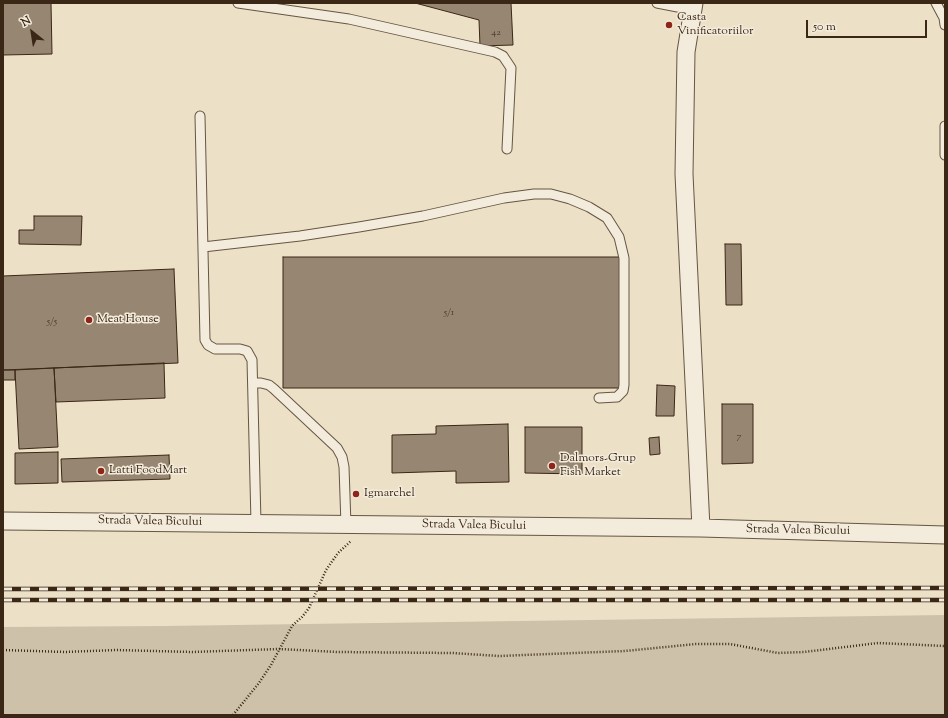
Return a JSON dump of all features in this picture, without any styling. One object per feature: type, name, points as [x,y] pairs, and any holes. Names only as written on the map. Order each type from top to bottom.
[{"type":"street","points":[[694,7],[686,52],[684,174],[701,528]]},
{"type":"street","name":"Strada Valea Bîcului","points":[[3,520],[701,528],[945,534]]},
{"type":"lane","points":[[238,3],[349,19],[495,52],[503,56],[511,68],[507,149]]},
{"type":"lane","points":[[657,3],[694,7]]},
{"type":"lane","points":[[936,3],[944,18],[945,25]]},
{"type":"lane","points":[[200,116],[205,340],[208,345],[215,349],[240,349],[248,351],[252,360],[256,523]]},
{"type":"lane","points":[[945,126],[945,155]]},
{"type":"lane","points":[[203,247],[300,236],[366,226],[423,216],[504,198],[534,194],[551,194],[570,199],[589,207],[607,218],[619,237],[624,253],[624,385],[623,390],[617,397],[599,398]]},
{"type":"lane","points":[[253,383],[269,385],[337,448],[342,457],[344,467],[346,525]]},
{"type":"path","points":[[233,715],[259,683],[271,665],[292,626],[309,608],[326,570],[338,553],[373,525]]},
{"type":"path","points":[[3,650],[65,652],[116,650],[192,652],[279,649],[338,652],[452,653],[499,656],[625,651],[696,644],[730,644],[778,653],[804,652],[878,643],[945,646]]},
{"type":"shaded area","points":[[945,615],[945,715],[3,715],[3,627]]},
{"type":"building","points":[[3,3],[51,3],[52,54],[3,55]]},
{"type":"building","points":[[415,3],[511,3],[513,45],[480,46],[479,20]]},
{"type":"building","points":[[34,216],[82,216],[81,245],[19,244],[19,230],[34,230]]},
{"type":"building","points":[[725,244],[741,244],[742,305],[726,305]]},
{"type":"building","points":[[283,257],[622,257],[622,388],[283,388]]},
{"type":"building","name":"Meat House","points":[[174,269],[178,363],[3,370],[3,276]]},
{"type":"building","points":[[164,363],[165,398],[56,402],[54,368]]},
{"type":"building","points":[[54,368],[58,447],[19,449],[15,370]]},
{"type":"building","points":[[3,370],[15,370],[15,380],[3,380]]},
{"type":"building","points":[[657,385],[675,386],[674,416],[656,416]]},
{"type":"building","points":[[722,404],[753,404],[753,463],[722,464]]},
{"type":"building","points":[[508,424],[509,482],[456,483],[456,471],[392,473],[392,435],[436,434],[436,426]]},
{"type":"building","points":[[525,427],[582,427],[582,474],[525,473]]},
{"type":"building","points":[[659,437],[660,454],[650,455],[649,438]]},
{"type":"building","points":[[58,452],[58,483],[15,484],[15,453]]},
{"type":"building","points":[[169,455],[170,479],[62,482],[61,459]]},
{"type":"railway","points":[[3,589],[945,588]]},
{"type":"railway","points":[[3,600],[945,600]]},
{"type":"place","name":"Casta Vinificatoriilor","points":[[669,25]]},
{"type":"place","name":"Meat House","points":[[89,320]]},
{"type":"place","name":"Dalmors-Grup Fish Market","points":[[552,466]]},
{"type":"place","name":"Latti FoodMart","points":[[101,471]]},
{"type":"place","name":"Igmarchel","points":[[356,494]]}]
